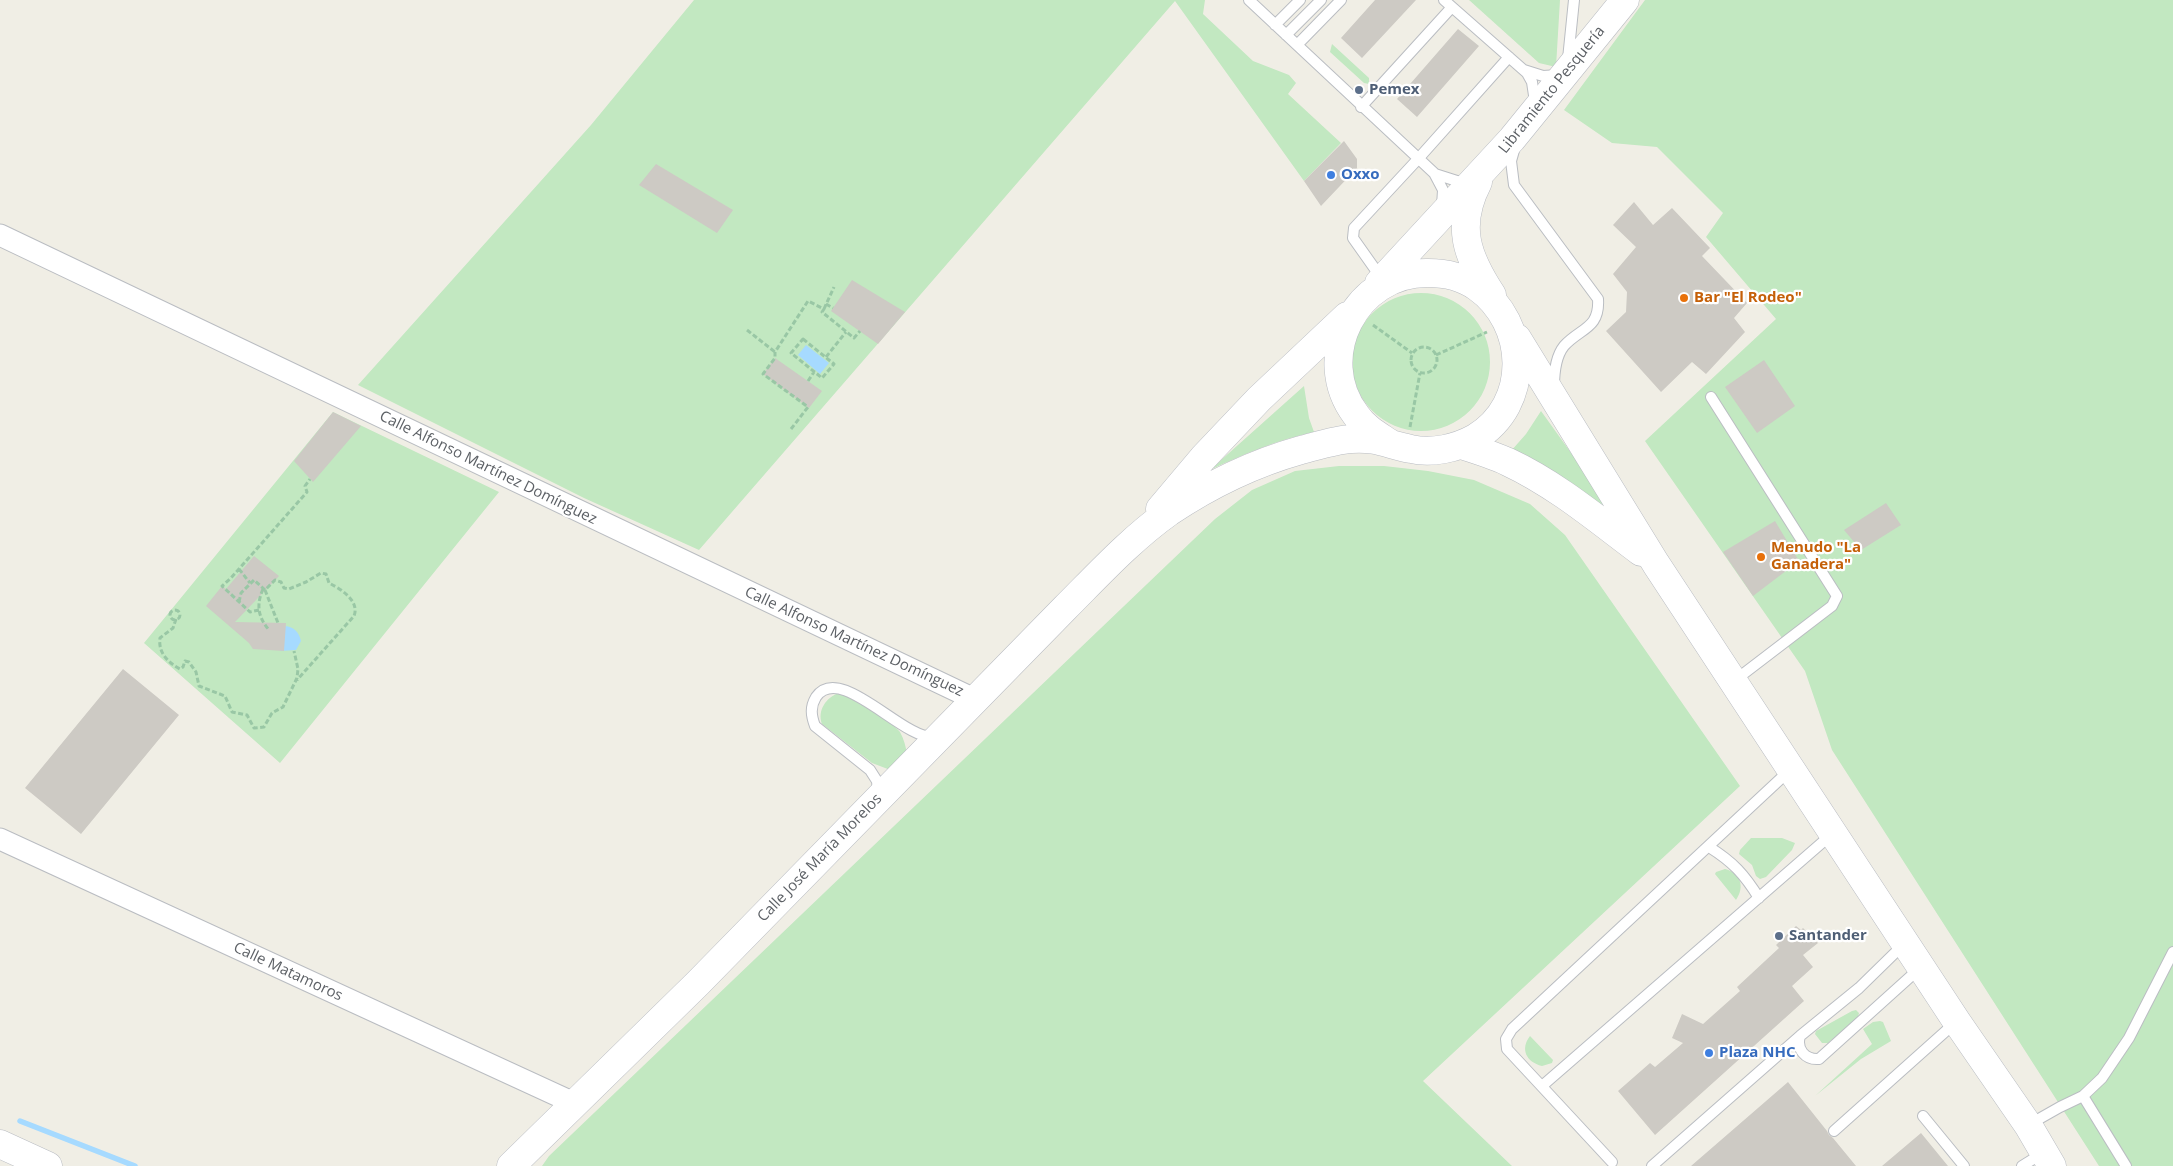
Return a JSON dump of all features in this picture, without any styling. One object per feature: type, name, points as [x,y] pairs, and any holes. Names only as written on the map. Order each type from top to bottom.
[{"type":"main road","name":"Libramiento Pesquería","points":[[1483,172],[1625,0]]},
{"type":"main road","points":[[1126,548],[1203,458],[1259,399],[1364,299],[1483,172]]},
{"type":"main road","points":[[1483,172],[1472,194],[1466,226],[1466,245],[1476,271],[1656,564],[1957,1022],[2028,1125],[2039,1162]]},
{"type":"main road","points":[[1126,548],[1169,512],[1225,480],[1270,459],[1349,439],[1370,438],[1412,450],[1437,450],[1462,444],[1477,437],[1491,426],[1502,412],[1510,397],[1515,381],[1518,364],[1516,346],[1508,322],[1491,298],[1475,286],[1457,277],[1437,273],[1417,273],[1398,277],[1380,286],[1364,299],[1343,332],[1339,346],[1339,375],[1342,389],[1355,414],[1370,430],[1397,445]]},
{"type":"main road","points":[[1462,444],[1508,462],[1542,480],[1579,504],[1656,564]]},
{"type":"main road","name":"Calle José María Morelos","points":[[512,1166],[576,1104],[1126,548]]},
{"type":"main road","points":[[0,1144],[48,1166]]},
{"type":"street","name":"Calle Alfonso Martínez Domínguez","points":[[0,235],[976,700]]},
{"type":"street","name":"Calle Matamoros","points":[[0,840],[576,1104]]},
{"type":"lane","points":[[1249,0],[1361,107],[1434,173],[1440,183],[1443,196],[1436,222]]},
{"type":"lane","points":[[1275,25],[1300,0]]},
{"type":"lane","points":[[1286,35],[1321,0]]},
{"type":"lane","points":[[1297,45],[1341,0]]},
{"type":"lane","points":[[1361,107],[1448,3],[1524,69],[1543,76],[1557,76],[1567,72],[1574,0]]},
{"type":"lane","points":[[1364,299],[1352,233],[1354,228],[1509,57]]},
{"type":"lane","points":[[1524,69],[1532,82],[1530,117],[1515,145],[1511,161],[1514,185],[1598,299],[1599,308],[1592,323],[1565,345],[1559,356],[1554,377],[1556,403]]},
{"type":"lane","points":[[1434,173],[1463,182],[1483,172]]},
{"type":"lane","points":[[1712,397],[1837,596],[1832,606],[1733,682]]},
{"type":"lane","points":[[876,801],[878,787],[875,775],[815,726],[811,715],[811,708],[820,692],[829,688],[844,688],[916,734],[930,737],[942,735]]},
{"type":"lane","points":[[1612,1162],[1507,1048],[1505,1044],[1509,1033],[1790,769]]},
{"type":"lane","points":[[1542,1086],[1833,832]]},
{"type":"lane","points":[[1709,847],[1731,861],[1740,870],[1758,898]]},
{"type":"lane","points":[[1652,1166],[1800,1036],[1859,988],[1905,943]]},
{"type":"lane","points":[[2028,1125],[2060,1106],[2082,1096],[2102,1078],[2129,1038],[2173,952]]},
{"type":"lane","points":[[1783,1051],[1791,1048],[1800,1051],[1814,1060],[1823,1056],[1921,967]]},
{"type":"lane","points":[[1834,1131],[1957,1022]]},
{"type":"lane","points":[[1800,1036],[1798,1043],[1800,1051]]},
{"type":"lane","points":[[2082,1096],[2126,1166]]},
{"type":"lane","points":[[1923,1116],[1964,1166]]},
{"type":"path","points":[[834,287],[822,312],[854,338],[860,331]]},
{"type":"path","points":[[1364,299],[1412,352],[1411,365],[1420,373],[1428,373],[1435,368],[1436,356],[1431,349],[1423,346],[1412,352]]},
{"type":"path","points":[[790,429],[808,407],[763,374],[775,358],[775,352],[808,301],[824,309]]},
{"type":"path","points":[[826,304],[833,308]]},
{"type":"path","points":[[1436,356],[1508,322]]},
{"type":"path","points":[[747,330],[775,352]]},
{"type":"path","points":[[826,357],[846,332]]},
{"type":"path","points":[[803,339],[834,364],[822,378],[814,372],[791,353],[803,339]]},
{"type":"path","points":[[808,381],[814,372]]},
{"type":"path","points":[[1397,445],[1420,373]]},
{"type":"path","points":[[259,610],[250,612],[222,586],[307,492],[306,486],[310,479]]},
{"type":"path","points":[[239,569],[250,583]]},
{"type":"path","points":[[176,619],[173,628],[160,638],[163,654],[173,665],[180,668],[183,667],[185,662],[190,662],[196,672],[199,686],[225,696],[232,712],[247,715],[254,728],[265,727],[272,713],[282,707],[296,680],[354,616],[356,607],[340,588],[329,583],[325,573],[319,573],[306,582],[289,589],[284,588],[281,582],[275,580],[264,590],[259,600],[262,621],[270,630]]},
{"type":"path","points":[[239,602],[241,593],[254,580],[264,590],[278,623]]},
{"type":"path","points":[[294,651],[298,669],[296,680]]},
{"type":"green space","points":[[694,0],[1205,0],[1203,14],[1253,61],[1289,75],[1296,83],[1288,94],[1341,143],[1304,181],[1175,1],[699,550],[584,498],[358,385],[591,125]]},
{"type":"green space","points":[[1469,0],[1560,0],[1556,67],[1539,63]]},
{"type":"green space","points":[[1645,0],[2173,0],[2173,1166],[2099,1166],[1832,750],[1805,671],[1645,441],[1776,319],[1706,237],[1723,213],[1657,147],[1612,143],[1564,110]]},
{"type":"green space","points":[[1332,44],[1369,78],[1369,84],[1364,83],[1330,52]]},
{"type":"green space","points":[[1421,293],[1447,298],[1470,313],[1485,336],[1490,362],[1485,388],[1470,411],[1447,426],[1421,431],[1395,426],[1372,411],[1357,388],[1352,362],[1357,336],[1372,313],[1395,298]]},
{"type":"green space","points":[[1304,386],[1309,418],[1314,432],[1261,448],[1210,470]]},
{"type":"green space","points":[[1541,411],[1617,517],[1511,451],[1526,434]]},
{"type":"green space","points":[[333,412],[499,492],[280,763],[144,643]]},
{"type":"green space","points":[[1339,466],[1384,466],[1428,471],[1474,480],[1530,504],[1565,535],[1740,786],[1423,1081],[1512,1166],[542,1166],[549,1156],[1215,519],[1252,490],[1295,471]]},
{"type":"green space","points":[[839,693],[881,717],[900,732],[905,743],[907,755],[893,771],[872,763],[822,724],[821,714],[824,705],[830,698]]},
{"type":"green space","points":[[1751,838],[1782,838],[1795,843],[1792,850],[1766,877],[1760,879],[1756,876],[1752,865],[1739,854],[1740,850]]},
{"type":"green space","points":[[1725,869],[1735,874],[1740,881],[1741,886],[1736,900],[1715,874]]},
{"type":"green space","points":[[1856,1010],[1859,1013],[1858,1017],[1828,1043],[1822,1043],[1815,1034],[1816,1031]]},
{"type":"green space","points":[[1873,1022],[1883,1022],[1891,1041],[1861,1059],[1815,1096],[1872,1044],[1863,1029]]},
{"type":"green space","points":[[1530,1036],[1553,1060],[1552,1063],[1542,1066],[1529,1058],[1526,1054],[1525,1046]]},
{"type":"water","points":[[806,345],[829,363],[820,374],[798,355]]},
{"type":"water","points":[[285,626],[293,629],[299,635],[301,641],[296,650],[280,651]]},
{"type":"building","points":[[1375,0],[1416,0],[1362,58],[1341,38]]},
{"type":"building","points":[[1458,29],[1479,46],[1417,117],[1397,99]]},
{"type":"building","name":"Oxxo","points":[[1344,141],[1357,159],[1357,168],[1321,206],[1304,181]]},
{"type":"building","points":[[656,164],[733,210],[717,233],[639,185]]},
{"type":"building","name":"Bar \"El Rodeo\"","points":[[1634,202],[1653,225],[1672,208],[1710,248],[1702,256],[1747,303],[1734,318],[1745,332],[1706,374],[1692,362],[1661,392],[1606,331],[1626,312],[1627,292],[1613,274],[1636,247],[1613,225]]},
{"type":"building","points":[[852,280],[905,312],[878,344],[831,311]]},
{"type":"building","points":[[775,358],[822,391],[809,408],[763,374]]},
{"type":"building","points":[[1764,360],[1795,406],[1757,433],[1725,387]]},
{"type":"building","points":[[333,412],[361,426],[313,482],[294,461]]},
{"type":"building","points":[[1886,503],[1901,525],[1861,550],[1844,530]]},
{"type":"building","name":"Menudo \"La Ganadera\"","points":[[1775,521],[1799,561],[1753,596],[1723,552]]},
{"type":"building","points":[[254,556],[279,576],[235,622],[286,623],[284,651],[253,649],[249,643],[206,606],[222,586],[226,589]]},
{"type":"building","points":[[123,669],[179,715],[81,834],[25,788]]},
{"type":"building","name":"Plaza NHC","points":[[1796,926],[1801,930],[1803,928],[1818,943],[1803,955],[1813,967],[1792,986],[1804,1001],[1655,1135],[1618,1091],[1650,1063],[1655,1067],[1683,1043],[1672,1038],[1682,1014],[1703,1024],[1740,991],[1737,987],[1779,948],[1776,945]]},
{"type":"building","points":[[1788,1082],[1856,1166],[1691,1166]]},
{"type":"building","points":[[1921,1133],[1948,1166],[1882,1166]]},
{"type":"waterway","points":[[20,1121],[135,1166]]},
{"type":"place","name":"Pemex","points":[[1359,90]]},
{"type":"place","name":"Oxxo","points":[[1331,175]]},
{"type":"place","name":"Bar \"El Rodeo\"","points":[[1684,298]]},
{"type":"place","name":"Menudo \"La Ganadera\"","points":[[1761,557]]},
{"type":"place","name":"Santander","points":[[1779,936]]},
{"type":"place","name":"Plaza NHC","points":[[1709,1053]]}]
